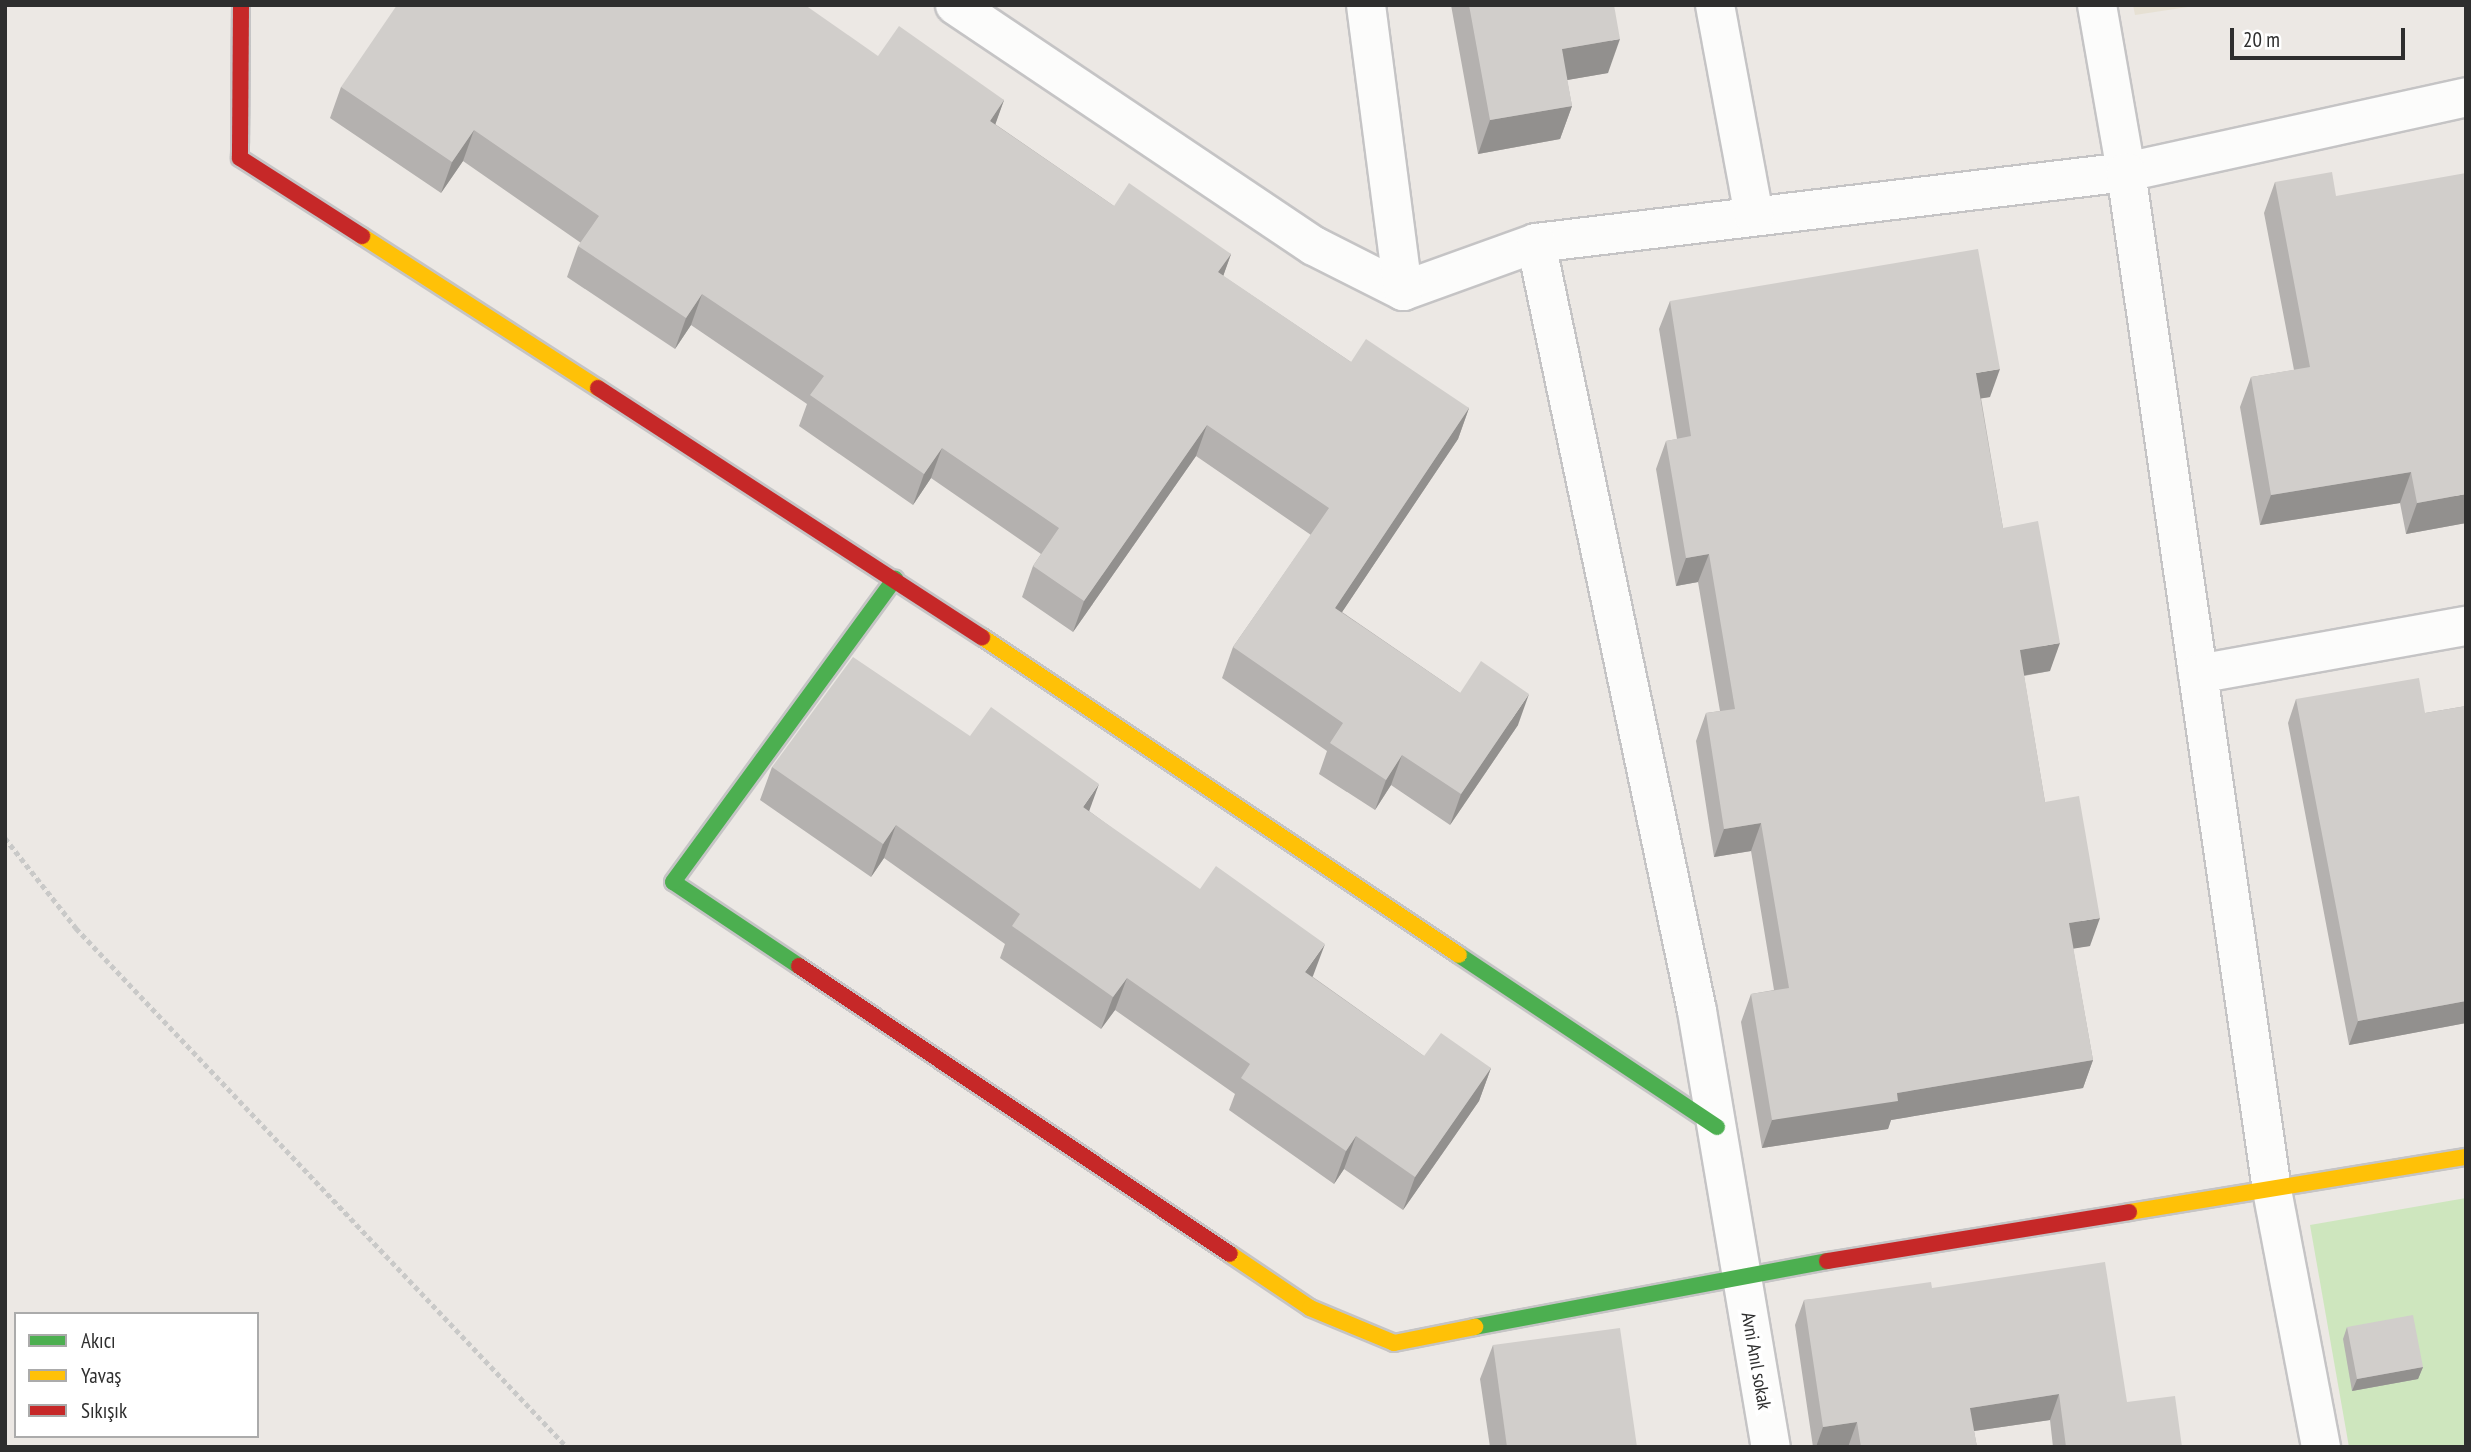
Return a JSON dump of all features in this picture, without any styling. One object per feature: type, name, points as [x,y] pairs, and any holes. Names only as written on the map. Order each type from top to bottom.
[{"type":"street","points":[[241,5],[240,158],[895,579],[1717,1127]]},
{"type":"street","points":[[955,5],[1314,246],[1403,291],[1536,243],[2126,172],[2466,97]]},
{"type":"street","points":[[1366,5],[1403,291]]},
{"type":"street","points":[[1715,5],[1754,216]]},
{"type":"street","points":[[2097,5],[2126,172],[2272,1190],[2321,1447]]},
{"type":"street","name":"Avni Anıl sokak","points":[[1536,243],[1697,1012],[1771,1447]]},
{"type":"street","points":[[895,579],[673,882],[1310,1308],[1394,1343],[1742,1275],[2466,1157]]},
{"type":"street","points":[[2198,674],[2466,626]]},
{"type":"path","points":[[5,838],[76,928],[567,1447]]},
{"type":"shaded area","points":[[2133,5],[2201,5],[2135,15]]},
{"type":"green space","points":[[2466,1198],[2466,1447],[2349,1447],[2310,1225]]},
{"type":"building","points":[[397,5],[805,5],[878,56],[899,26],[1004,100],[990,121],[1114,206],[1129,183],[1231,254],[1218,272],[1351,362],[1366,339],[1469,408],[1335,608],[1460,693],[1481,661],[1529,694],[1461,794],[1402,755],[1386,780],[1330,743],[1343,723],[1233,647],[1329,508],[1207,425],[1084,601],[1033,566],[1059,528],[942,448],[924,474],[810,395],[824,376],[702,294],[686,318],[578,246],[599,216],[474,130],[452,162],[341,87]]},
{"type":"building","points":[[1469,5],[1614,5],[1620,39],[1562,49],[1572,106],[1490,120]]},
{"type":"building","points":[[2332,172],[2336,196],[2466,173],[2466,494],[2417,503],[2411,472],[2271,495],[2251,377],[2310,367],[2275,182]]},
{"type":"building","points":[[1978,249],[2000,369],[1976,373],[2003,528],[2038,521],[2060,643],[2020,650],[2045,802],[2079,796],[2100,918],[2069,923],[2093,1060],[1897,1093],[1898,1101],[1772,1120],[1751,994],[1789,988],[1761,823],[1724,829],[1706,713],[1735,709],[1709,554],[1686,558],[1666,441],[1691,436],[1670,301]]},
{"type":"building","points":[[853,657],[970,736],[991,707],[1099,784],[1083,807],[1200,889],[1216,866],[1325,944],[1305,972],[1424,1056],[1441,1033],[1491,1068],[1415,1177],[1356,1136],[1346,1151],[1241,1078],[1250,1064],[1127,978],[1113,997],[1012,926],[1020,914],[896,825],[883,844],[772,767]]},
{"type":"building","points":[[2419,678],[2425,713],[2466,706],[2466,1001],[2358,1021],[2296,699]]},
{"type":"building","points":[[2105,1262],[2127,1402],[2175,1396],[2182,1447],[2066,1447],[2059,1394],[1970,1408],[1977,1447],[1861,1447],[1857,1422],[1823,1427],[1804,1300],[1931,1282],[1932,1288]]},
{"type":"building","points":[[2413,1315],[2423,1367],[2357,1379],[2347,1327]]},
{"type":"building","points":[[1620,1328],[1637,1447],[1507,1447],[1493,1345]]},
{"type":"traffic: fast","points":[[799,966],[673,882],[895,579]]},
{"type":"traffic: fast","points":[[1459,955],[1717,1127]]},
{"type":"traffic: fast","points":[[1475,1327],[1827,1261]]},
{"type":"traffic: slow","points":[[362,236],[598,388]]},
{"type":"traffic: slow","points":[[982,637],[1459,955]]},
{"type":"traffic: slow","points":[[2129,1212],[2466,1157]]},
{"type":"traffic: slow","points":[[1230,1254],[1310,1308],[1394,1343],[1475,1327]]},
{"type":"traffic: jam","points":[[241,5],[240,158],[362,236]]},
{"type":"traffic: jam","points":[[598,388],[982,637]]},
{"type":"traffic: jam","points":[[799,966],[1230,1254]]},
{"type":"traffic: jam","points":[[1827,1261],[2129,1212]]}]
